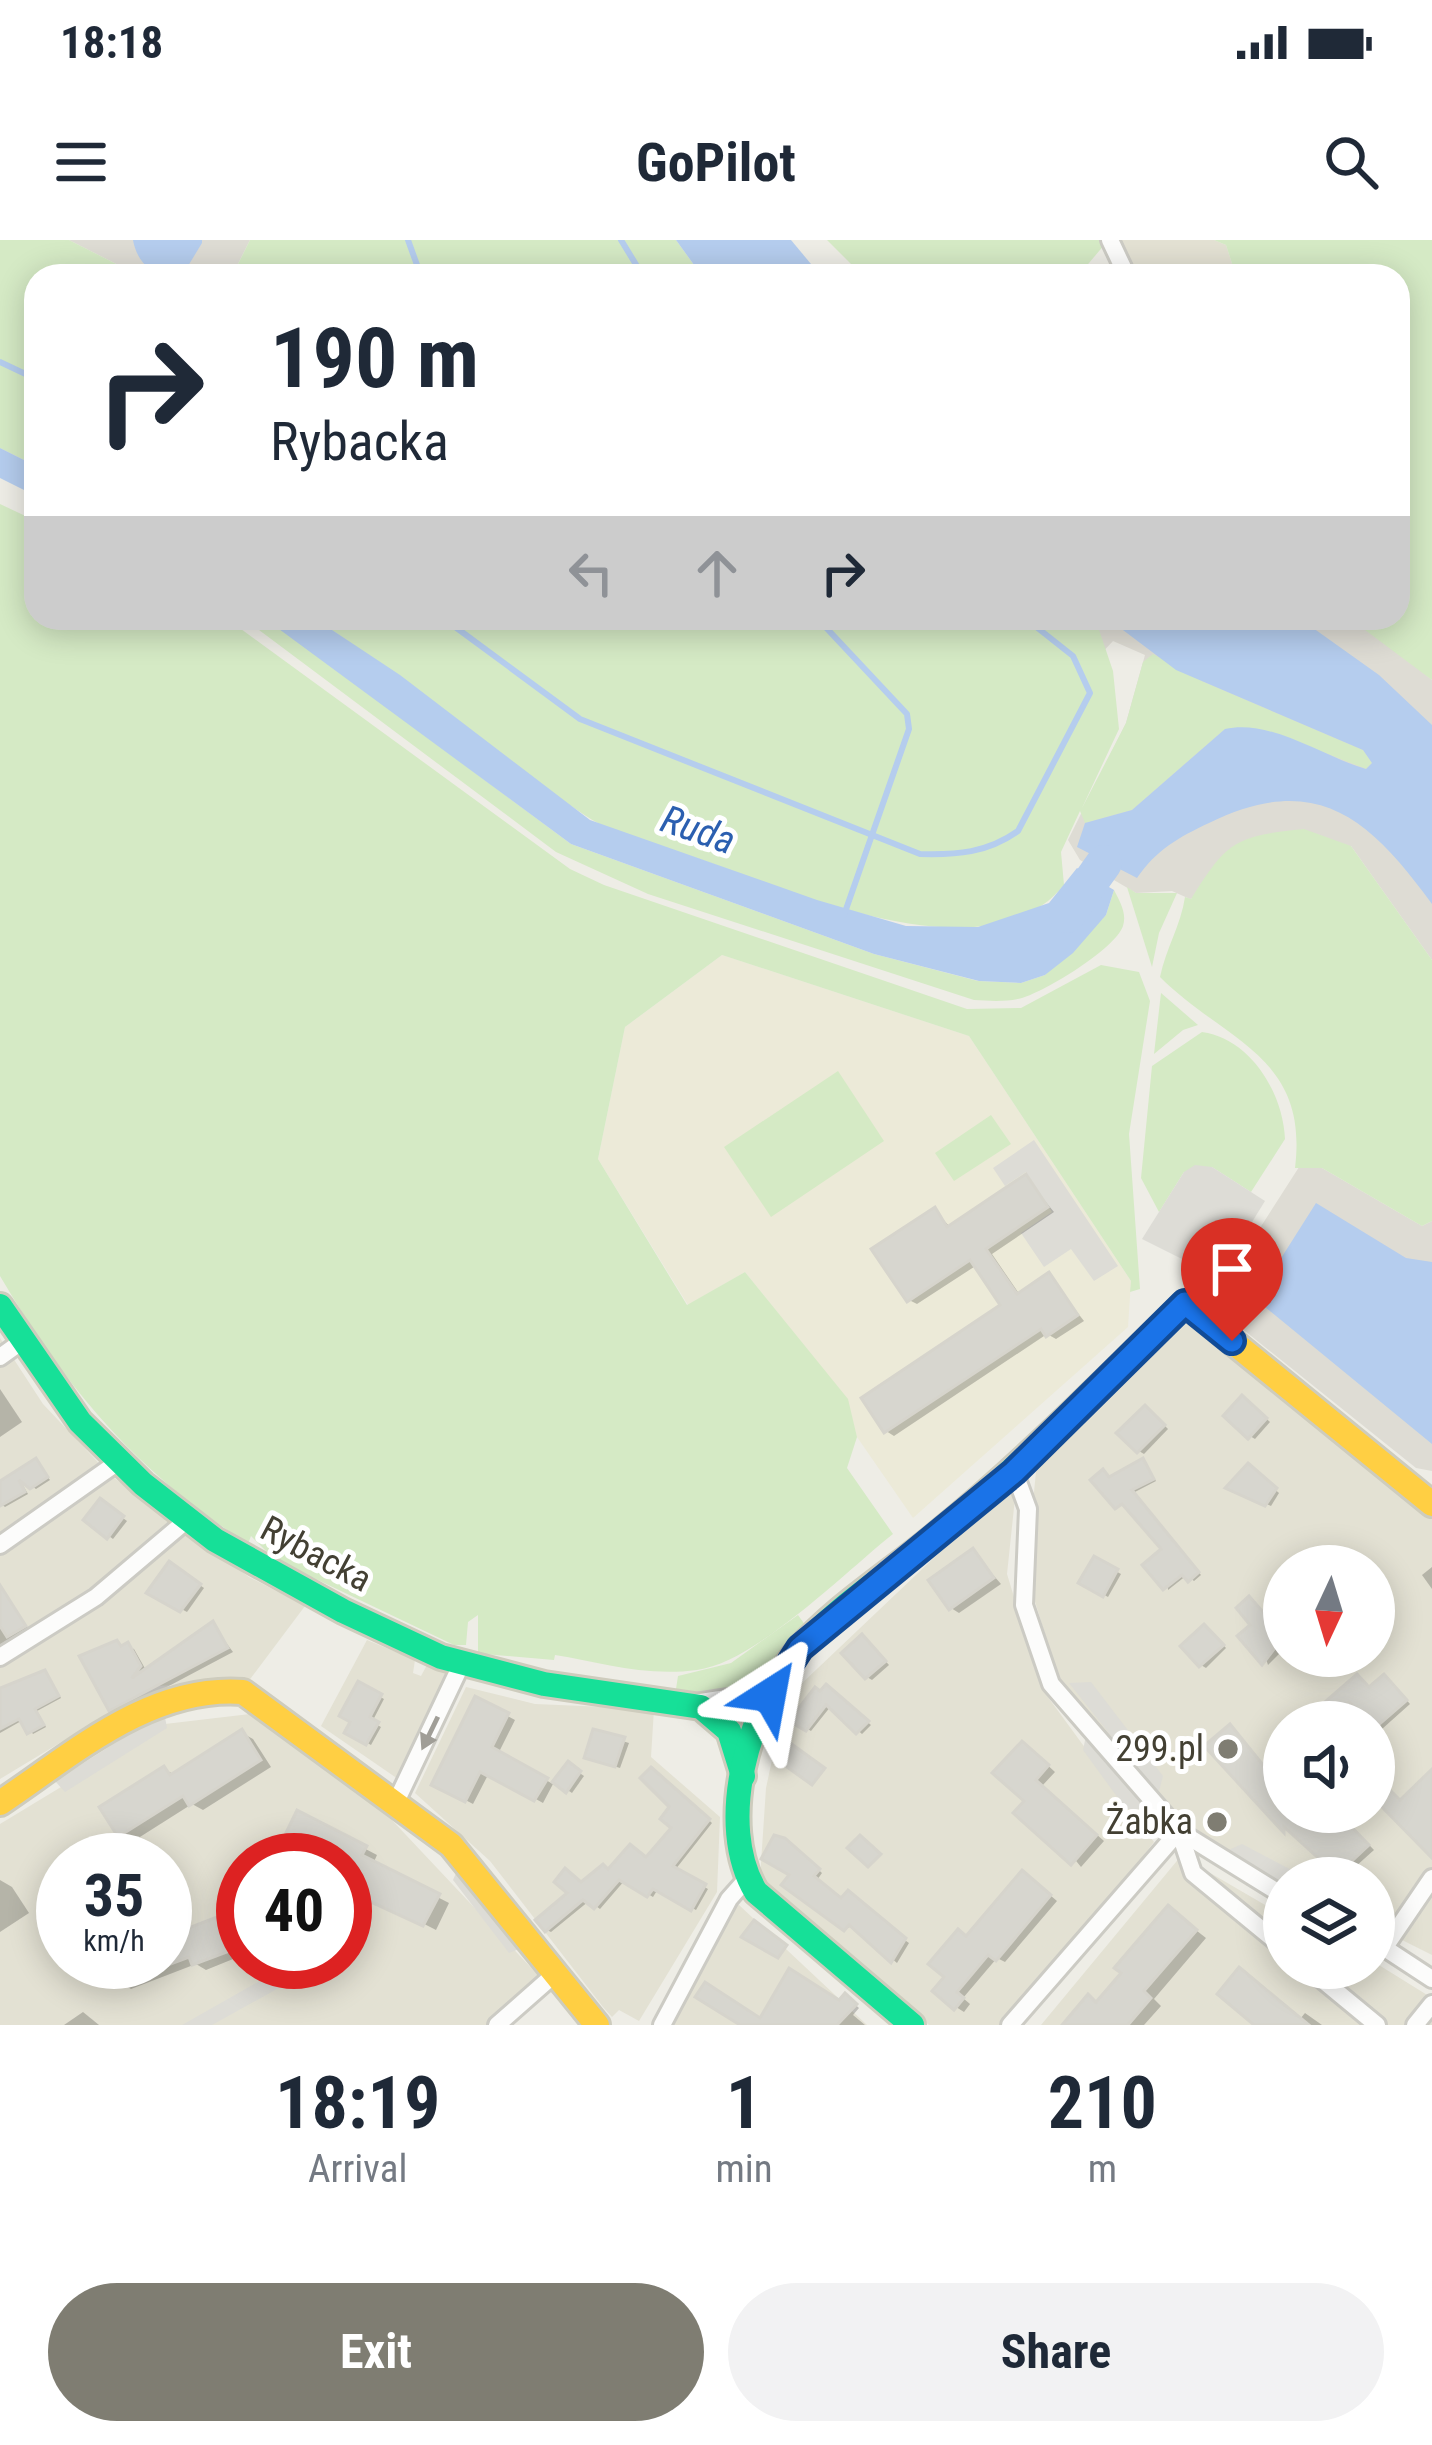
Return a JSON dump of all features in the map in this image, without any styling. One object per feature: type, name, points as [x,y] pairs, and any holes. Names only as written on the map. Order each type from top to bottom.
[{"type":"street","points":[[912,2025],[745,1881],[735,1843],[743,1779],[774,1682],[817,1634],[1014,1472],[1185,1303],[1432,1504]]},
{"type":"street","name":"Rybacka","points":[[0,1306],[11,1349],[118,1462],[187,1520],[300,1588],[408,1643],[544,1684],[693,1704],[740,1696],[774,1682]]},
{"type":"street","points":[[0,1545],[118,1462]]},
{"type":"street","points":[[1014,1472],[1028,1509],[1024,1605],[1052,1684],[1179,1832],[1263,1883]]},
{"type":"street","points":[[0,1657],[96,1597],[187,1520]]},
{"type":"street","points":[[396,1802],[462,1663]]},
{"type":"street","points":[[0,1803],[166,1700],[204,1688],[226,1688],[262,1701],[472,1865],[597,2025]]},
{"type":"street","points":[[693,1704],[729,1731],[743,1779]]},
{"type":"street","points":[[1179,1832],[1193,1873],[1263,1931]]},
{"type":"street","points":[[1010,2025],[1179,1832]]},
{"type":"street","points":[[1395,1925],[1432,1877]]},
{"type":"street","points":[[662,2025],[729,1899],[745,1881]]},
{"type":"street","points":[[1395,1954],[1432,1979]]},
{"type":"street","points":[[496,2025],[556,1973]]},
{"type":"street","points":[[1333,1989],[1377,2025]]},
{"type":"street","points":[[1415,2025],[1432,2004]]},
{"type":"shaded area","points":[[69,240],[250,240],[238,264],[116,264]]},
{"type":"shaded area","points":[[1117,240],[1214,240],[1226,245],[1232,264],[1130,264]]},
{"type":"shaded area","points":[[1022,630],[1368,630],[1432,680],[1432,960],[1351,846],[1190,899],[1172,891],[1136,893],[1080,860],[1068,840],[1126,723],[1145,655],[1113,641],[1099,656]]},
{"type":"shaded area","points":[[722,955],[969,1036],[1131,1281],[1128,1327],[913,1518],[857,1437],[847,1399],[745,1272],[688,1305],[598,1159],[625,1027]]},
{"type":"shaded area","points":[[1034,1140],[1118,1266],[1094,1281],[1071,1249],[1044,1267],[1021,1233],[1052,1212],[1026,1172],[1005,1186],[993,1168]]},
{"type":"shaded area","points":[[1301,1164],[1322,1168],[1422,1226],[1432,1221],[1432,1471],[1416,1468],[1235,1323],[1222,1287]]},
{"type":"shaded area","points":[[1195,1165],[1212,1167],[1265,1201],[1218,1277],[1142,1239],[1184,1172]]},
{"type":"shaded area","points":[[1186,1322],[1432,1509],[1432,1955],[1395,1936],[1395,1857],[1263,1857],[1263,1868],[1165,1818],[1059,1680],[1026,1572],[1037,1462]]},
{"type":"shaded area","points":[[0,1338],[43,1404],[110,1475],[249,1577],[305,1606],[248,1682],[154,1686],[0,1779]]},
{"type":"shaded area","points":[[1017,1479],[1007,1574],[1042,1689],[1154,1842],[1013,2025],[929,2025],[760,1878],[766,1788],[778,1732],[798,1687]]},
{"type":"shaded area","points":[[367,1640],[415,1660],[413,1673],[421,1676],[427,1665],[447,1673],[398,1779],[321,1726]]},
{"type":"shaded area","points":[[1091,1682],[1163,1776],[1158,1795],[1069,1683]]},
{"type":"shaded area","points":[[466,1687],[535,1704],[654,1709],[651,1757],[720,1817],[717,1892],[639,2021],[619,2010],[612,2017],[490,1861],[415,1793]]},
{"type":"shaded area","points":[[164,1712],[167,1728],[65,1792],[55,1781]]},
{"type":"shaded area","points":[[250,1714],[390,1818],[551,1989],[500,2025],[0,2025],[0,1824],[165,1724]]},
{"type":"shaded area","points":[[1087,1731],[1146,1809],[1126,1809],[1083,1750]]},
{"type":"shaded area","points":[[1242,1844],[1267,1857],[1263,1857],[1263,1873],[1224,1852]]},
{"type":"shaded area","points":[[1181,1856],[1263,1904],[1263,1989],[1395,1989],[1395,1975],[1432,1998],[1432,2025],[1041,2025]]},
{"type":"shaded area","points":[[460,1864],[524,1947],[509,1953],[453,1880]]},
{"type":"shaded area","points":[[738,1904],[867,2025],[672,2025]]},
{"type":"shaded area","points":[[245,1989],[277,1989],[212,2025],[182,2025]]},
{"type":"green space","points":[[0,240],[69,240],[116,264],[24,264],[24,460],[0,448]]},
{"type":"green space","points":[[250,240],[676,240],[693,264],[238,264]]},
{"type":"green space","points":[[827,240],[1103,240],[1105,244],[1088,264],[851,264]]},
{"type":"green space","points":[[1214,240],[1432,240],[1432,680],[1365,630],[1410,630],[1410,264],[1232,264],[1226,245]]},
{"type":"green space","points":[[0,504],[24,515],[24,630],[242,630],[570,869],[604,885],[967,1009],[1021,1008],[1101,965],[1139,972],[1150,1001],[1129,1134],[1140,1289],[1130,1292],[1131,1281],[969,1036],[722,955],[625,1027],[598,1159],[687,1305],[745,1272],[848,1399],[857,1437],[847,1468],[893,1534],[772,1633],[746,1651],[697,1670],[640,1670],[555,1655],[554,1660],[484,1654],[478,1652],[478,1615],[468,1622],[466,1645],[454,1645],[274,1559],[251,1536],[248,1544],[171,1487],[107,1425],[52,1356],[0,1276]]},
{"type":"green space","points":[[259,630],[282,630],[294,638],[571,844],[874,954],[978,981],[1021,983],[1045,975],[1106,915],[1114,890],[1123,926],[1094,957],[1033,994],[974,1000],[648,894],[556,852]]},
{"type":"green space","points":[[331,630],[1099,630],[1113,671],[1119,729],[1082,808],[1126,723],[1143,662],[1153,654],[1204,682],[1363,750],[1372,763],[1366,769],[1279,735],[1225,729],[1132,810],[1085,823],[1080,811],[1061,852],[1064,885],[1031,912],[989,925],[941,927],[839,907],[599,824]]},
{"type":"green space","points":[[1304,829],[1351,846],[1432,960],[1432,1221],[1422,1226],[1322,1168],[1295,1168],[1296,1130],[1289,1100],[1276,1075],[1257,1054],[1160,977],[1185,897],[1191,899],[1224,853],[1247,839]]},
{"type":"green space","points":[[1127,887],[1136,893],[1177,893],[1159,933],[1152,967]]},
{"type":"green space","points":[[1161,993],[1198,1025],[1183,1030],[1154,1054]]},
{"type":"green space","points":[[1202,1032],[1235,1045],[1261,1071],[1278,1104],[1285,1139],[1251,1192],[1212,1167],[1184,1172],[1159,1212],[1141,1178],[1152,1066]]},
{"type":"green space","points":[[838,1071],[884,1141],[771,1217],[724,1147]]},
{"type":"green space","points":[[991,1115],[1011,1144],[954,1181],[935,1153]]},
{"type":"green space","points":[[798,1615],[808,1629],[753,1680],[723,1691],[676,1689],[678,1676],[731,1663]]},
{"type":"water","points":[[133,240],[202,240],[189,264],[145,264]]},
{"type":"water","points":[[676,240],[791,240],[811,264],[693,264]]},
{"type":"water","points":[[0,448],[24,460],[24,490],[0,478]]},
{"type":"water","points":[[280,630],[332,630],[400,675],[590,820],[817,900],[906,926],[978,927],[1049,903],[1077,868],[1114,890],[1106,915],[1073,953],[1045,975],[1021,983],[979,981],[874,954],[571,844]]},
{"type":"water","points":[[1123,630],[1316,630],[1379,675],[1432,725],[1432,904],[1363,827],[1311,803],[1281,801],[1209,823],[1169,845],[1137,878],[1077,847],[1085,823],[1132,810],[1225,729],[1261,729],[1366,769],[1372,763],[1363,750],[1176,670]]},
{"type":"water","points":[[1316,1203],[1406,1258],[1432,1262],[1432,1444],[1265,1307],[1259,1293]]},
{"type":"building","points":[[1026,1174],[1048,1207],[986,1249],[1017,1294],[1049,1272],[1078,1315],[1046,1337],[1041,1329],[884,1433],[861,1398],[1000,1305],[970,1260],[907,1302],[871,1249],[935,1207],[947,1227]]},
{"type":"building","points":[[1242,1395],[1267,1418],[1248,1439],[1223,1416]]},
{"type":"building","points":[[1145,1405],[1165,1425],[1137,1453],[1116,1433]]},
{"type":"building","points":[[36,1458],[48,1477],[30,1489],[19,1480],[25,1492],[0,1506],[0,1481]]},
{"type":"building","points":[[1143,1458],[1154,1479],[1132,1490],[1199,1572],[1188,1582],[1182,1575],[1163,1590],[1142,1565],[1161,1549],[1122,1504],[1115,1509],[1090,1480],[1103,1469],[1109,1477]]},
{"type":"building","points":[[1248,1463],[1277,1488],[1265,1506],[1225,1488]]},
{"type":"building","points":[[100,1498],[124,1516],[107,1539],[83,1520]]},
{"type":"building","points":[[973,1548],[994,1578],[949,1610],[928,1580]]},
{"type":"building","points":[[1094,1556],[1118,1569],[1103,1597],[1078,1583]]},
{"type":"building","points":[[169,1561],[201,1584],[180,1612],[146,1593]]},
{"type":"building","points":[[0,1585],[26,1626],[7,1637],[0,1626]]},
{"type":"building","points":[[1249,1596],[1263,1612],[1262,1665],[1237,1636],[1250,1625],[1236,1608]]},
{"type":"building","points":[[213,1621],[228,1648],[109,1711],[79,1656],[117,1640],[121,1646],[128,1642],[141,1666],[132,1678]]},
{"type":"building","points":[[1204,1624],[1224,1645],[1199,1667],[1180,1646]]},
{"type":"building","points":[[862,1634],[886,1661],[865,1679],[841,1653]]},
{"type":"building","points":[[45,1670],[59,1696],[35,1709],[44,1725],[27,1734],[19,1719],[0,1729],[0,1688]]},
{"type":"building","points":[[1354,1677],[1369,1687],[1387,1677],[1407,1700],[1395,1710],[1395,1701],[1326,1701]]},
{"type":"building","points":[[358,1681],[382,1694],[370,1717],[379,1722],[366,1745],[344,1733],[350,1722],[339,1716]]},
{"type":"building","points":[[826,1684],[869,1721],[856,1734],[826,1705],[806,1731],[789,1721],[815,1687],[820,1691]]},
{"type":"building","points":[[475,1696],[509,1713],[492,1747],[548,1778],[534,1801],[480,1772],[465,1802],[431,1785]]},
{"type":"building","points":[[1230,1724],[1263,1765],[1263,1810],[1204,1746]]},
{"type":"building","points":[[242,1729],[261,1760],[189,1806],[183,1796],[124,1833],[115,1833],[99,1807],[164,1766],[170,1775]]},
{"type":"building","points":[[593,1729],[625,1737],[615,1767],[584,1758]]},
{"type":"building","points":[[786,1740],[825,1768],[812,1785],[773,1757]]},
{"type":"building","points":[[1022,1741],[1049,1765],[1036,1780],[1097,1835],[1071,1865],[1013,1813],[1024,1801],[992,1773]]},
{"type":"building","points":[[568,1761],[581,1771],[566,1793],[552,1782]]},
{"type":"building","points":[[651,1767],[710,1819],[673,1866],[706,1884],[691,1911],[653,1889],[647,1897],[619,1880],[594,1909],[583,1900],[545,1932],[535,1920],[567,1893],[554,1882],[565,1868],[581,1882],[603,1864],[608,1869],[630,1844],[646,1857],[671,1828],[660,1819],[669,1807],[640,1778]]},
{"type":"building","points":[[1432,1769],[1432,1858],[1395,1820],[1395,1795],[1400,1800]]},
{"type":"building","points":[[297,1810],[342,1833],[286,1833]]},
{"type":"building","points":[[1291,1833],[1357,1833],[1369,1845],[1356,1857],[1317,1857]]},
{"type":"building","points":[[774,1835],[785,1838],[820,1869],[814,1876],[841,1898],[848,1890],[906,1938],[891,1963],[849,1925],[844,1931],[781,1885],[789,1875],[761,1859]]},
{"type":"building","points":[[860,1835],[881,1854],[868,1867],[847,1848]]},
{"type":"building","points":[[372,1860],[440,1894],[423,1926],[372,1902]]},
{"type":"building","points":[[1022,1870],[1051,1895],[996,1961],[988,1955],[957,1992],[964,1998],[954,2010],[932,1991],[944,1977],[928,1964],[958,1929],[966,1936]]},
{"type":"building","points":[[1168,1905],[1197,1930],[1144,1991],[1151,1998],[1128,2025],[1062,2025],[1088,1994],[1096,2002],[1121,1973],[1114,1968]]},
{"type":"building","points":[[216,1917],[216,1956],[192,1965],[192,1927]]},
{"type":"building","points":[[754,1920],[787,1945],[778,1958],[741,1937]]},
{"type":"building","points":[[1239,1967],[1309,2025],[1254,2025],[1217,1994]]},
{"type":"building","points":[[789,1968],[839,2000],[845,1993],[857,2004],[837,2025],[740,2025],[695,1997],[705,1982],[760,2018]]},
{"type":"waterway","points":[[408,240],[417,264]]},
{"type":"waterway","points":[[621,240],[636,264]]},
{"type":"waterway","points":[[0,362],[24,373]]},
{"type":"waterway","points":[[459,630],[580,719],[920,854],[983,848],[1018,831],[1090,693],[1073,656],[1040,630]]},
{"type":"waterway","points":[[828,630],[907,714],[909,729],[844,915]]},
{"type":"waterway","name":"Ruda","points":[[1067,915],[1104,863]]},
{"type":"traffic: fast","points":[[0,1306],[80,1422],[143,1484],[215,1540],[343,1611],[441,1657],[544,1684],[701,1707],[729,1731],[743,1776]]},
{"type":"traffic: fast","points":[[912,2025],[756,1892],[738,1834],[738,1801],[752,1735],[780,1675],[813,1635],[988,1491],[1129,1358]]},
{"type":"traffic: slow","points":[[1129,1358],[1185,1303],[1432,1504]]},
{"type":"traffic: slow","points":[[0,1803],[84,1744],[144,1711],[209,1693],[243,1692],[451,1845],[597,2025]]},
{"type":"place","name":"299.pl","points":[[1228,1749]]},
{"type":"place","name":"Żabka","points":[[1217,1822]]},
{"type":"route","points":[[770,1695],[782,1669],[800,1648],[1014,1472],[1185,1303],[1232,1341]]}]
